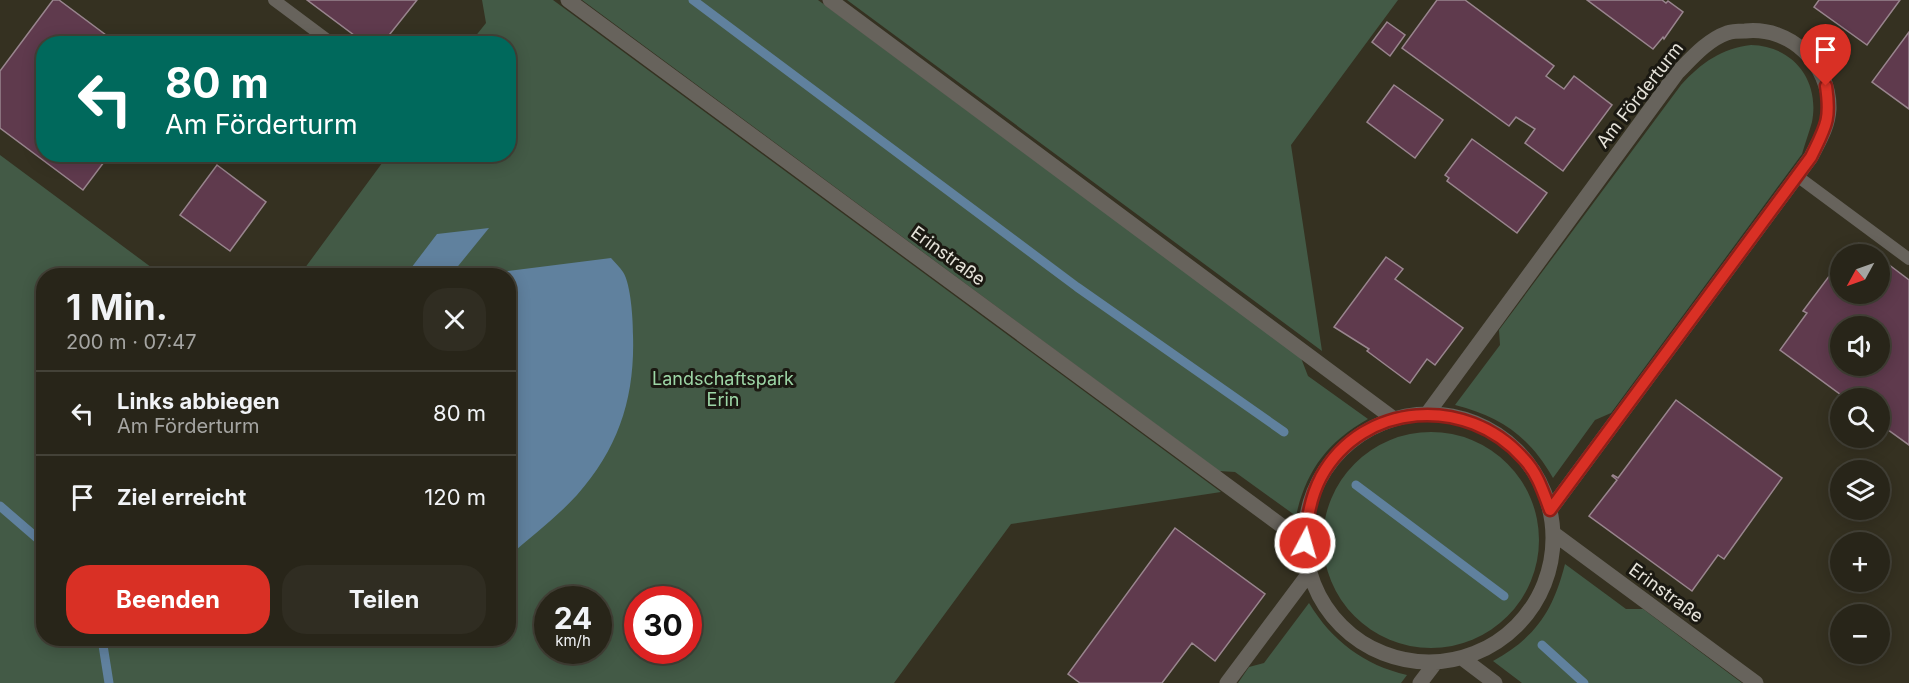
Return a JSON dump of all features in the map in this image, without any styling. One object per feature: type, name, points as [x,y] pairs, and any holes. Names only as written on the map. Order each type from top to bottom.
[{"type":"street","name":"Erinstraße","points":[[568,0],[1305,543]]},
{"type":"street","points":[[830,0],[1394,419]]},
{"type":"street","name":"Am Förderturm","points":[[1427,414],[1677,73],[1701,48],[1727,33],[1756,29],[1780,34],[1802,48],[1817,66],[1826,86],[1829,107],[1827,124],[1811,157],[1550,510]]},
{"type":"street","points":[[1427,414],[1454,417],[1480,425],[1504,439],[1524,459],[1540,483],[1550,510],[1553,533],[1552,560],[1544,585],[1532,609],[1518,626],[1501,640],[1482,651],[1462,658],[1436,662],[1408,660],[1380,652],[1356,638],[1336,620],[1320,597],[1310,572],[1305,543],[1307,520],[1312,497],[1322,476],[1335,457],[1352,441],[1372,428],[1394,419],[1427,414]]},
{"type":"street","name":"Erinstraße","points":[[1553,533],[1756,683]]},
{"type":"street","points":[[1227,683],[1310,572]]},
{"type":"street","points":[[1462,658],[1495,683]]},
{"type":"street","points":[[1420,683],[1436,662]]},
{"type":"lane","points":[[274,0],[322,36]]},
{"type":"lane","points":[[1797,176],[1909,259]]},
{"type":"green space","name":"Landschaftspark Erin","points":[[482,0],[553,0],[1221,492],[1011,524],[894,683],[0,683],[0,155],[152,268],[36,268],[36,646],[516,646],[516,268],[305,268],[383,162],[516,162],[516,36],[476,36],[486,23]]},
{"type":"green space","points":[[582,0],[818,0],[1301,358],[1308,376],[1368,419],[1341,438],[1320,459],[1306,485],[1296,516],[1235,472],[1219,471]]},
{"type":"green space","points":[[847,0],[1398,0],[1291,145],[1322,351]]},
{"type":"green space","points":[[1751,45],[1766,47],[1791,59],[1807,79],[1812,92],[1812,122],[1802,154],[1611,413],[1595,420],[1553,478],[1534,451],[1512,430],[1500,422],[1455,405],[1500,345],[1499,330],[1681,85],[1696,70],[1721,53]]},
{"type":"green space","points":[[1442,432],[1482,445],[1500,456],[1515,471],[1531,499],[1539,529],[1539,551],[1531,581],[1515,609],[1500,624],[1472,640],[1452,646],[1420,648],[1380,635],[1362,624],[1347,609],[1331,581],[1325,561],[1323,529],[1336,489],[1347,471],[1362,456],[1390,440],[1410,434]]},
{"type":"green space","points":[[1565,564],[1626,609],[1643,609],[1742,683],[1522,683],[1493,661],[1521,642],[1541,621],[1555,596]]},
{"type":"green space","points":[[1309,603],[1328,629],[1350,650],[1377,665],[1407,675],[1401,683],[1238,683],[1249,667],[1264,663]]},
{"type":"water","points":[[489,228],[456,268],[411,268],[437,234]]},
{"type":"water","points":[[611,258],[622,270],[630,293],[633,358],[631,380],[622,421],[604,459],[577,495],[516,550],[516,270]]},
{"type":"building","points":[[53,0],[59,0],[107,36],[36,36],[36,155],[0,128],[0,71]]},
{"type":"building","points":[[307,0],[417,0],[388,36],[355,36]]},
{"type":"building","points":[[1437,0],[1465,0],[1554,66],[1546,76],[1564,89],[1574,76],[1612,105],[1563,171],[1525,143],[1535,129],[1516,117],[1509,126],[1402,48]]},
{"type":"building","points":[[1587,0],[1662,0],[1666,3],[1668,1],[1683,12],[1664,39],[1663,37],[1653,49]]},
{"type":"building","points":[[1819,0],[1900,0],[1867,45],[1814,7]]},
{"type":"building","points":[[1387,22],[1405,35],[1390,56],[1372,42]]},
{"type":"building","points":[[1909,32],[1909,109],[1872,82]]},
{"type":"building","points":[[1394,85],[1443,120],[1415,158],[1367,122]]},
{"type":"building","points":[[1472,139],[1547,193],[1517,233],[1447,181],[1449,178],[1445,175]]},
{"type":"building","points":[[46,162],[104,162],[83,190]]},
{"type":"building","points":[[217,165],[266,202],[230,251],[180,215]]},
{"type":"building","points":[[1386,257],[1403,269],[1395,279],[1463,328],[1435,365],[1427,359],[1410,383],[1367,351],[1369,349],[1334,327]]},
{"type":"building","points":[[1890,266],[1909,280],[1909,445],[1890,431],[1890,388],[1832,388],[1780,350],[1807,313],[1803,311],[1830,275],[1830,304],[1890,304]]},
{"type":"building","points":[[1676,400],[1782,478],[1724,559],[1718,555],[1692,591],[1589,516],[1617,480],[1612,476],[1618,478]]},
{"type":"building","points":[[1175,528],[1265,594],[1215,661],[1192,643],[1162,683],[1080,683],[1068,674]]},
{"type":"waterway","points":[[693,0],[1077,287],[1284,432]]},
{"type":"waterway","points":[[1356,485],[1504,596]]},
{"type":"waterway","points":[[0,506],[36,537]]},
{"type":"waterway","points":[[1542,645],[1584,683]]},
{"type":"waterway","points":[[103,646],[109,683]]},
{"type":"route","points":[[1305,543],[1312,497],[1335,457],[1352,441],[1372,428],[1410,415],[1454,417],[1480,425],[1504,439],[1524,459],[1540,483],[1550,510],[1811,157],[1827,124],[1829,107],[1826,86]]}]
